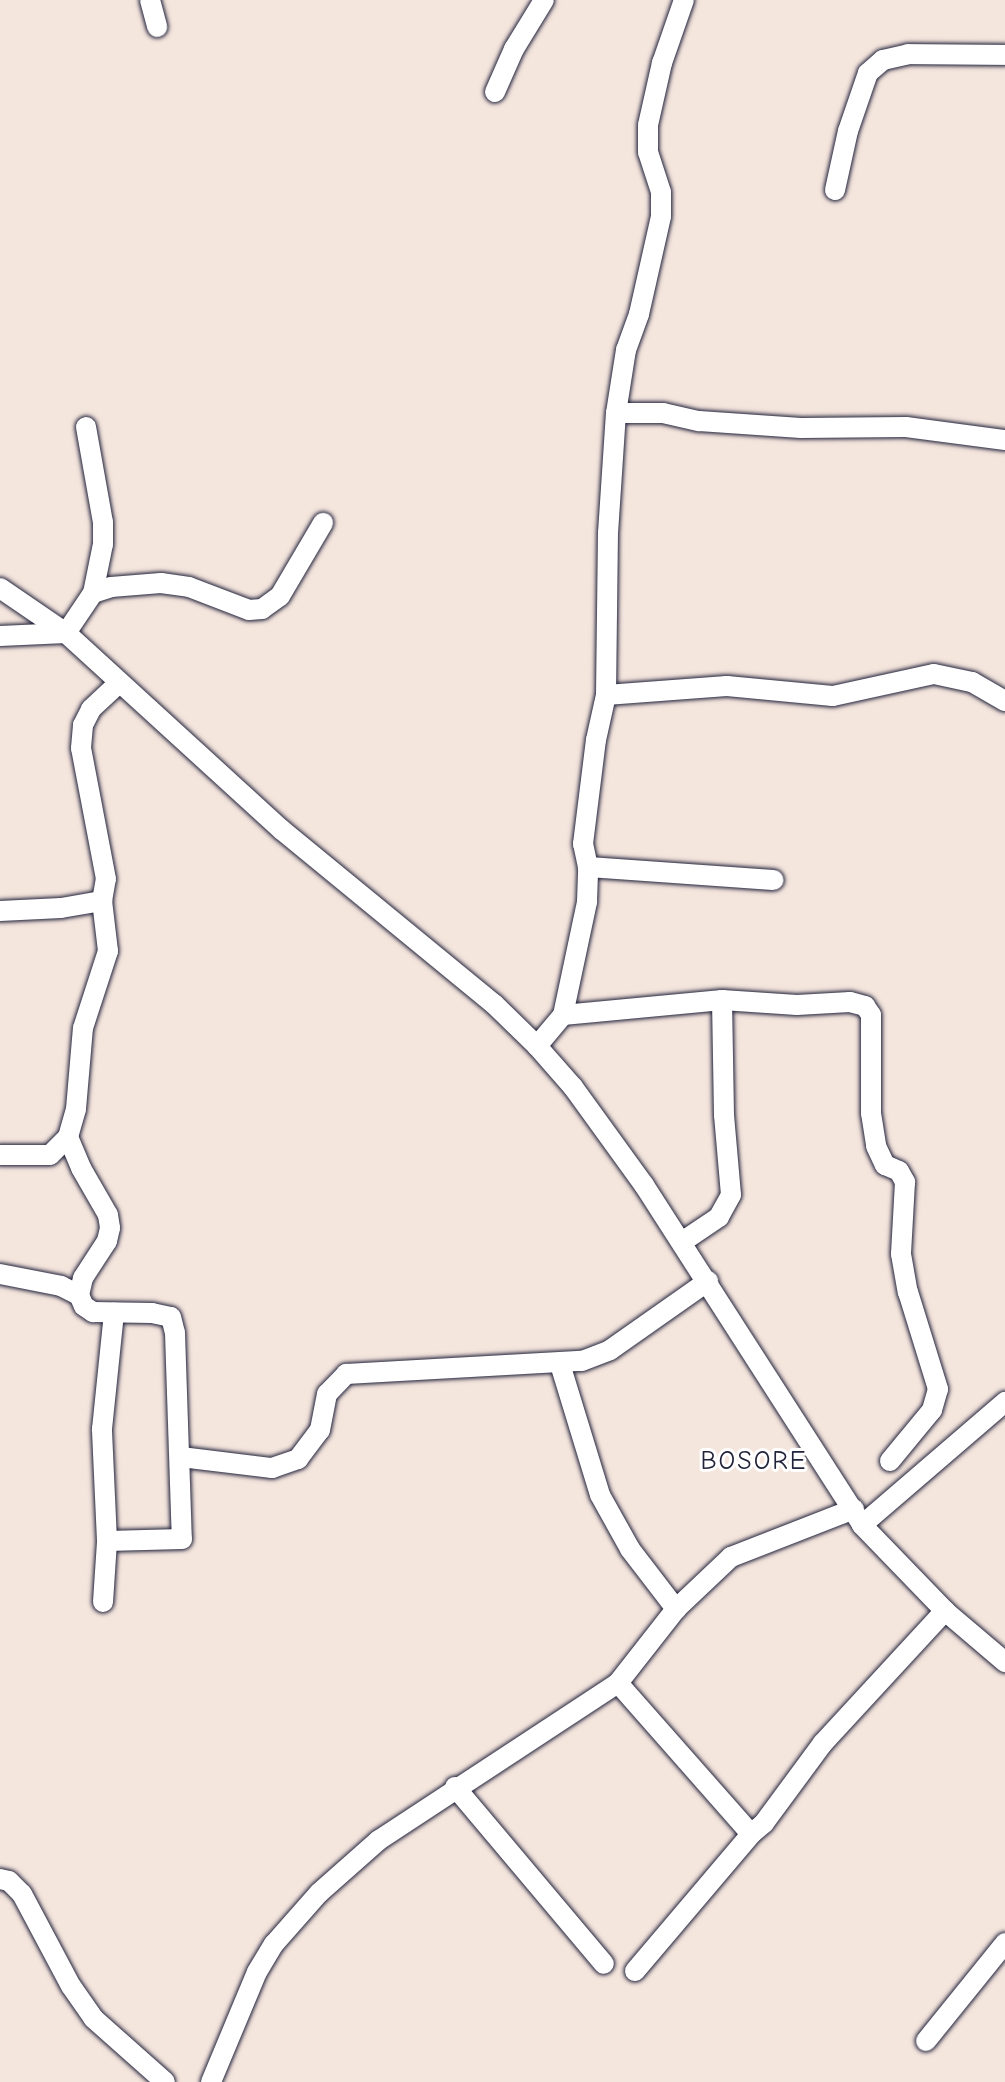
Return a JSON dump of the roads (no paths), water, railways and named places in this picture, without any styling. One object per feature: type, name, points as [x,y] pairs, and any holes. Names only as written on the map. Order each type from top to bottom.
[{"type":"street","points":[[150,0],[157,27]]},
{"type":"street","points":[[495,92],[514,49],[544,0]]},
{"type":"street","points":[[537,1046],[563,1015],[587,902],[588,867],[583,844],[596,740],[606,695],[608,533],[616,413],[626,350],[639,314],[661,216],[661,192],[648,152],[648,125],[662,63],[684,0]]},
{"type":"street","points":[[835,190],[848,131],[868,73],[883,60],[908,54],[1005,55]]},
{"type":"street","points":[[616,413],[663,413],[699,421],[801,428],[906,427],[1005,440]]},
{"type":"street","points":[[66,633],[93,593],[103,544],[103,522],[86,427]]},
{"type":"street","points":[[93,593],[111,587],[161,583],[189,587],[249,610],[262,609],[280,596],[323,523]]},
{"type":"street","points":[[0,588],[66,633],[282,830],[494,1004],[537,1046],[602,1124],[708,1281],[858,1517],[945,1611],[1005,1662]]},
{"type":"street","points":[[0,636],[66,633]]},
{"type":"street","points":[[606,695],[727,686],[833,696],[934,674],[972,682],[1005,701]]},
{"type":"street","points":[[0,1155],[50,1155],[68,1137],[76,1109],[83,1028],[108,951],[102,901],[106,879],[81,748],[83,725],[91,709],[119,683]]},
{"type":"street","points":[[588,867],[774,880]]},
{"type":"street","points":[[0,911],[61,908],[102,901]]},
{"type":"street","points":[[563,1015],[722,1000],[797,1005],[850,1002],[865,1006],[871,1015],[871,1113],[876,1146],[885,1165],[899,1171],[905,1182],[901,1254],[908,1292],[938,1389],[932,1410],[890,1461]]},
{"type":"street","points":[[682,1242],[719,1217],[731,1195],[724,1115],[722,1000]]},
{"type":"street","points":[[68,1137],[81,1168],[108,1215],[110,1228],[107,1241],[83,1278],[79,1295],[84,1306],[93,1312],[171,1317],[175,1333],[182,1539],[107,1541]]},
{"type":"street","points":[[0,1274],[61,1286],[79,1295]]},
{"type":"street","points":[[181,1457],[272,1468],[298,1459],[320,1430],[327,1394],[346,1374],[437,1366],[582,1361],[610,1350],[708,1281]]},
{"type":"street","points":[[103,1602],[107,1541],[102,1429],[114,1313]]},
{"type":"street","points":[[560,1364],[600,1495],[630,1549],[676,1609]]},
{"type":"street","points":[[211,2082],[257,1972],[295,1917],[379,1840],[455,1787],[618,1683],[676,1609],[731,1557],[858,1517],[1005,1402]]},
{"type":"street","points":[[635,1971],[751,1834],[764,1823],[823,1743],[945,1611]]},
{"type":"street","points":[[618,1683],[751,1834]]},
{"type":"street","points":[[455,1787],[604,1964]]},
{"type":"street","points":[[0,1879],[9,1881],[22,1894],[71,1986],[93,2018],[165,2082]]},
{"type":"street","points":[[926,2041],[1005,1943]]},
{"type":"district","name":"BOSORE","points":[[754,1462]]}]
